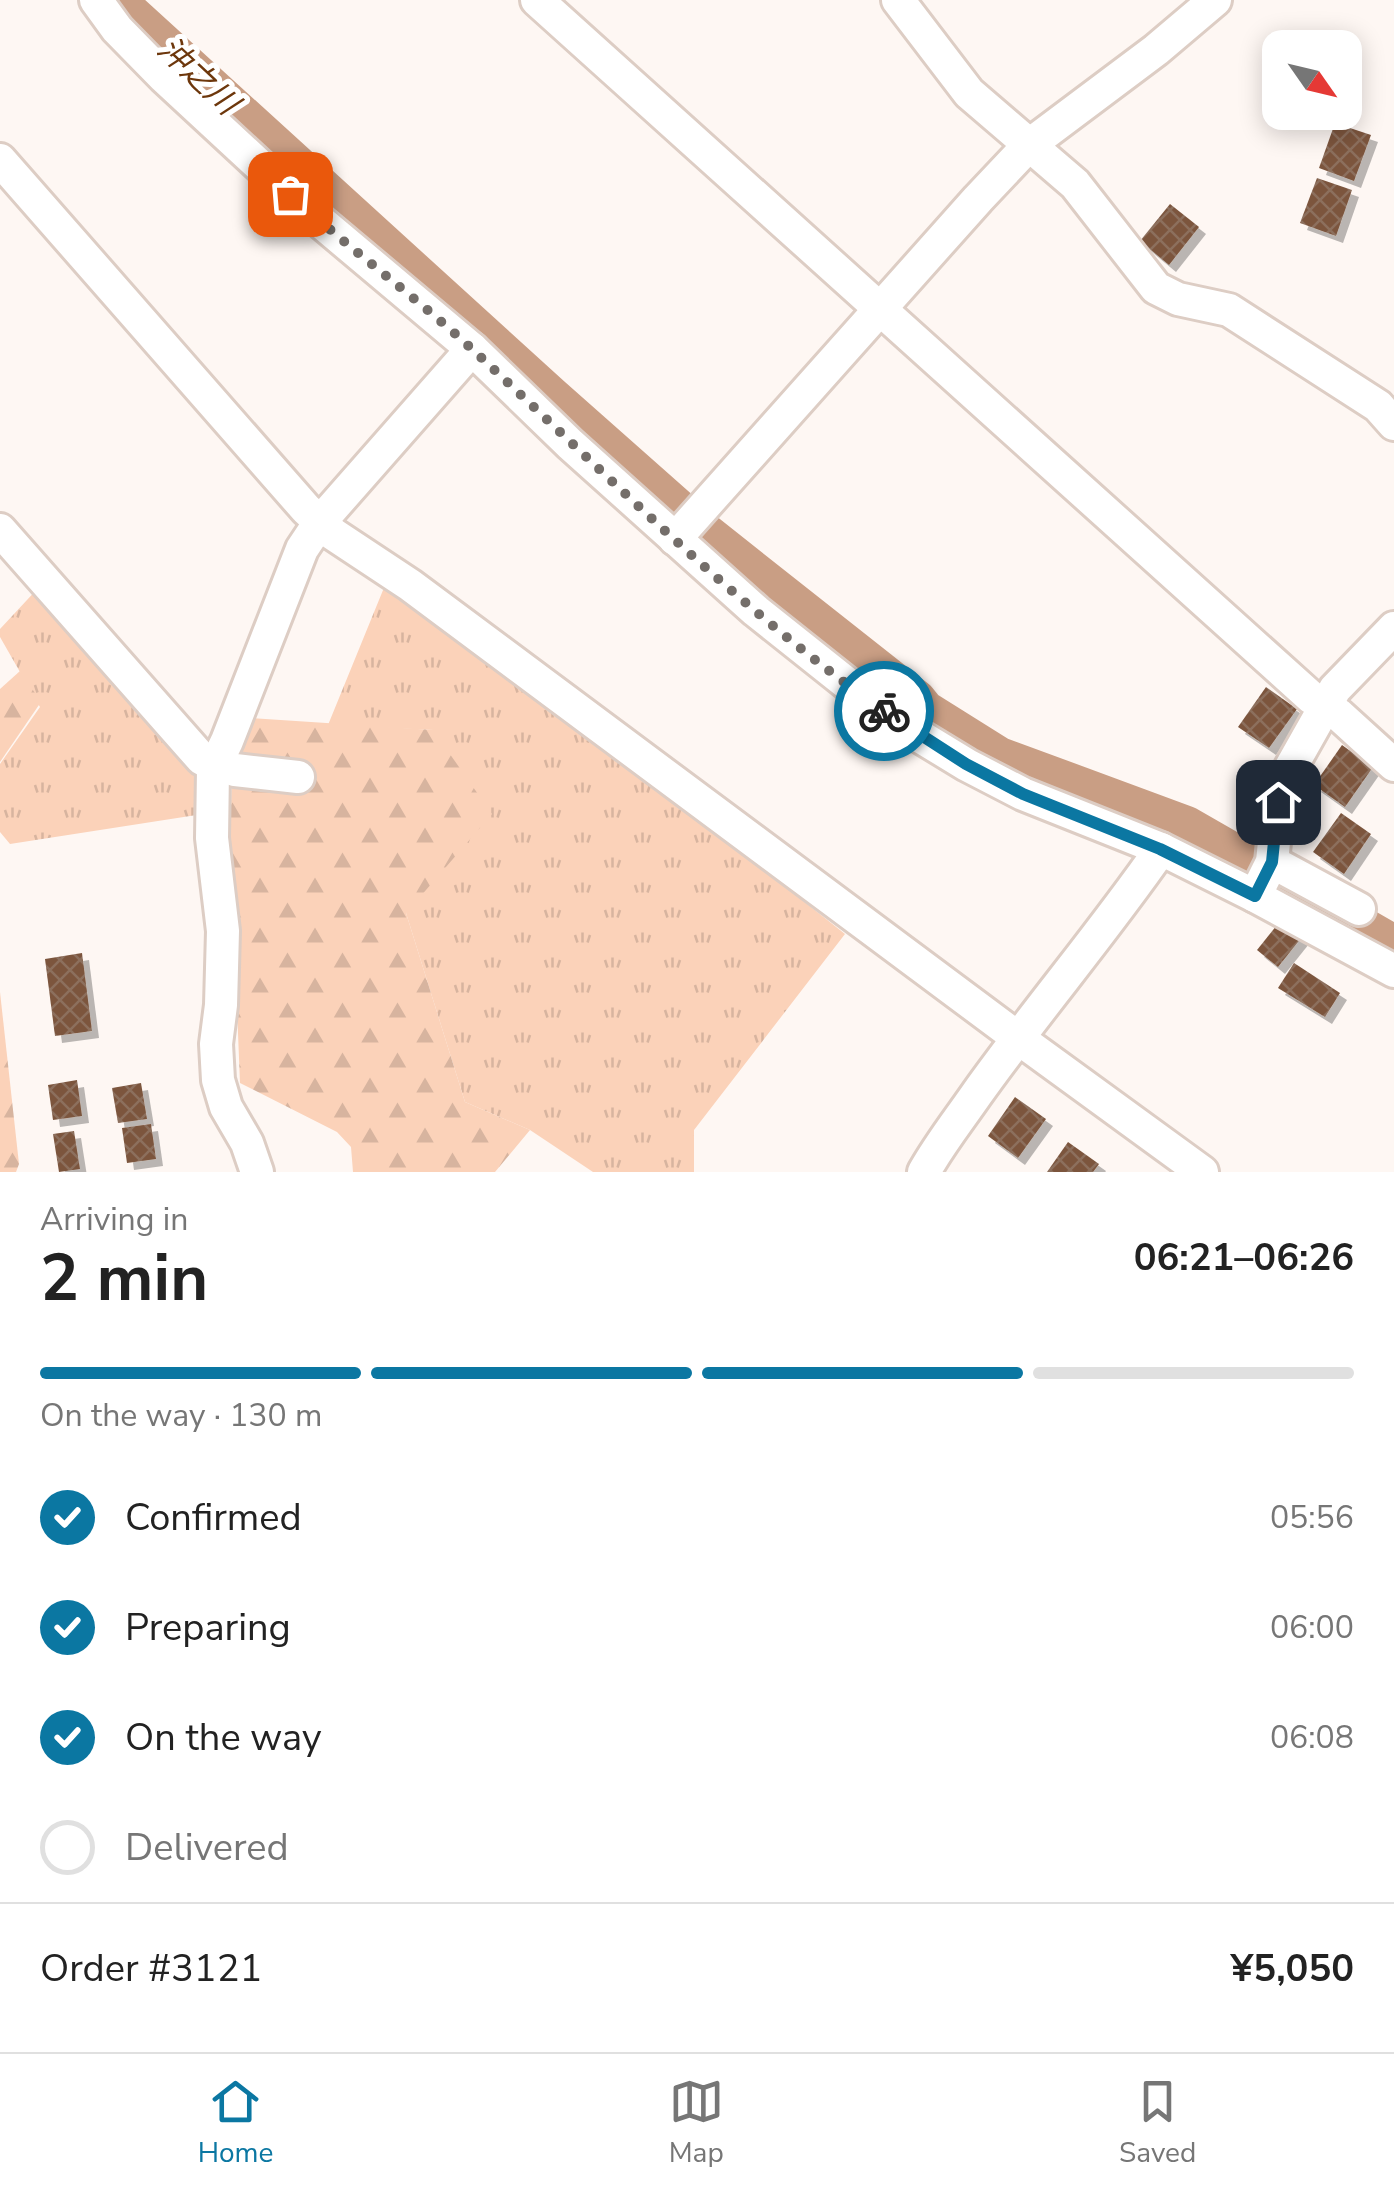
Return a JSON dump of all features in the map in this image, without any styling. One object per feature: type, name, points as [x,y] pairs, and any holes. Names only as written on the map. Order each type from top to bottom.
[{"type":"street","points":[[96,0],[117,29],[164,76],[301,204],[472,349],[570,444],[756,611],[864,697],[921,737],[1023,794],[1160,849],[1394,971]]},
{"type":"street","points":[[537,0],[1298,686],[1339,715],[1394,765]]},
{"type":"street","points":[[898,0],[969,93],[1075,184],[1156,288],[1178,299],[1230,310],[1389,406]]},
{"type":"street","points":[[675,538],[1028,146],[1156,50],[1214,0]]},
{"type":"street","points":[[0,160],[306,509],[333,534],[426,596],[1202,1172]]},
{"type":"street","points":[[257,1172],[247,1142],[226,1107],[218,1080],[216,1044],[224,968],[212,838],[213,770],[302,549],[320,522],[472,349]]},
{"type":"street","points":[[0,530],[202,759],[236,770],[298,777]]},
{"type":"street","points":[[1255,896],[1272,862],[1278,802],[1292,767],[1335,690],[1394,628]]},
{"type":"street","points":[[924,1172],[1018,1038],[1160,849]]},
{"type":"street","points":[[1272,862],[1358,909]]},
{"type":"green space","points":[[390,573],[845,934],[694,1130],[694,1172],[593,1172],[530,1130],[465,1102],[406,913],[433,730],[328,725]]},
{"type":"green space","points":[[40,586],[191,762],[203,788],[203,814],[10,844],[0,832],[0,764],[40,707],[0,637],[0,629]]},
{"type":"green space","points":[[20,671],[41,702],[0,762],[0,689]]},
{"type":"green space","points":[[234,717],[433,730],[492,814],[406,913],[465,1102],[530,1130],[495,1172],[353,1172],[351,1147],[337,1132],[240,1083],[230,834]]},
{"type":"green space","points":[[0,992],[19,1164],[16,1172],[0,1172]]},
{"type":"building","points":[[1333,130],[1356,130],[1371,135],[1354,181],[1319,168]]},
{"type":"building","points":[[1317,178],[1352,190],[1336,236],[1300,223]]},
{"type":"building","points":[[1170,204],[1199,227],[1169,265],[1140,241]]},
{"type":"building","points":[[1266,687],[1297,709],[1269,748],[1238,727]]},
{"type":"building","points":[[1342,745],[1373,767],[1345,807],[1314,785]]},
{"type":"building","points":[[1341,813],[1371,834],[1344,874],[1313,852]]},
{"type":"building","points":[[1281,920],[1302,937],[1278,967],[1257,950]]},
{"type":"building","points":[[82,953],[92,1031],[55,1036],[45,959]]},
{"type":"building","points":[[1294,963],[1340,993],[1325,1017],[1278,988]]},
{"type":"building","points":[[77,1080],[82,1116],[53,1120],[48,1085]]},
{"type":"building","points":[[141,1083],[147,1119],[118,1123],[112,1088]]},
{"type":"building","points":[[1015,1097],[1046,1119],[1018,1158],[988,1136]]},
{"type":"building","points":[[151,1124],[156,1159],[127,1163],[122,1128]]},
{"type":"building","points":[[74,1131],[80,1169],[59,1172],[53,1134]]},
{"type":"building","points":[[1068,1142],[1099,1164],[1093,1172],[1047,1172]]},
{"type":"waterway","name":"沖之川","points":[[115,0],[705,536],[923,712],[998,759],[1185,828],[1394,948]]},
{"type":"way so far","points":[[290,194],[472,349],[570,444],[756,611],[884,711]]},
{"type":"route","points":[[884,711],[966,764],[1023,794],[1160,849],[1255,896],[1272,862],[1278,802]]}]
